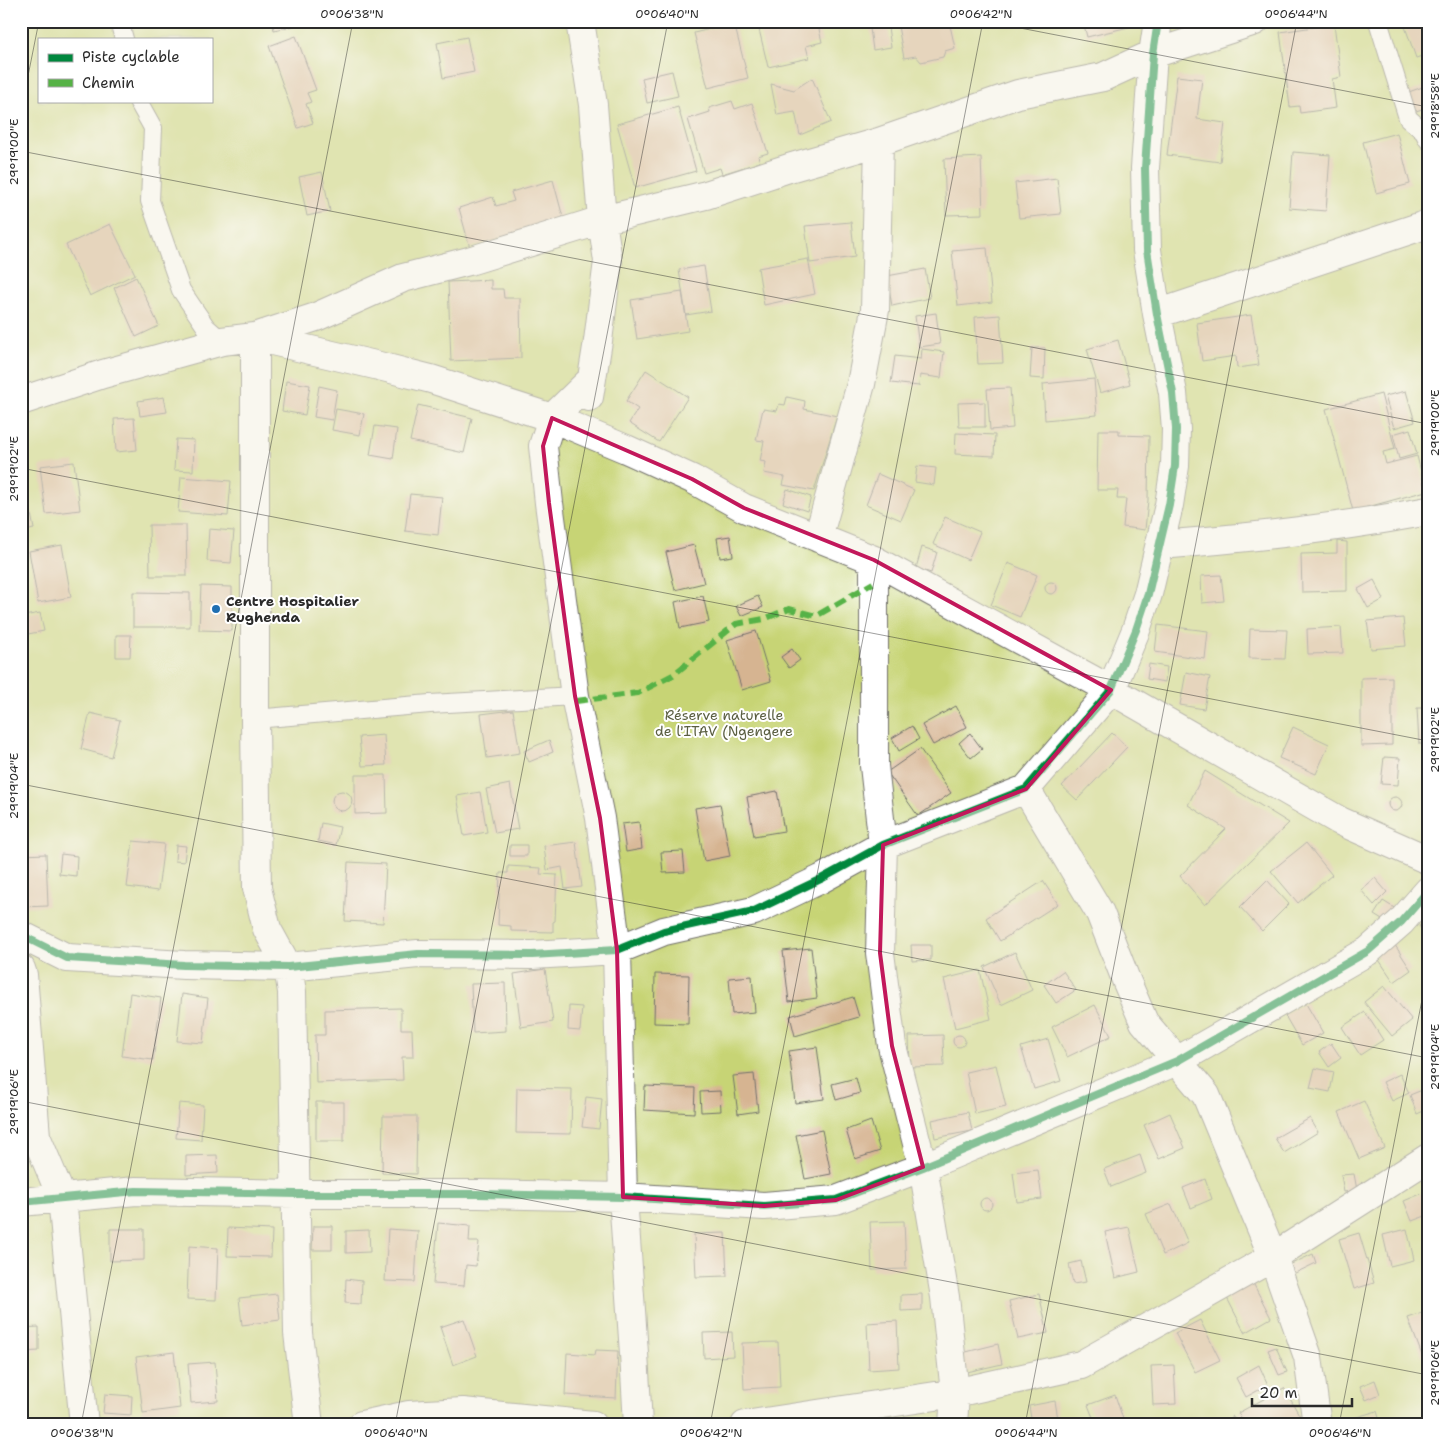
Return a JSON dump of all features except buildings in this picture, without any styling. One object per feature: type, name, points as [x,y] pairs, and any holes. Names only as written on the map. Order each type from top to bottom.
[{"type":"street","points":[[580,21],[593,105],[602,220],[608,261],[583,431]]},
{"type":"street","points":[[21,934],[67,958],[184,965],[288,967],[418,954],[532,955],[617,950],[664,931],[754,911],[821,879],[883,845],[1026,789],[1111,690],[1136,630],[1148,594],[1169,505],[1175,466],[1176,429],[1173,392],[1157,314],[1148,250],[1145,168],[1153,54],[1158,21]]},
{"type":"street","points":[[21,401],[103,374],[222,341],[255,337],[316,317],[403,278],[469,261],[602,220],[706,195],[789,168],[880,142],[1018,94],[1104,77],[1153,54],[1255,21]]},
{"type":"street","points":[[818,538],[861,384],[875,310],[880,142]]},
{"type":"street","points":[[1157,314],[1428,224]]},
{"type":"street","points":[[255,337],[431,379],[552,418],[692,479],[744,508],[874,560],[1111,690],[1340,821],[1428,860]]},
{"type":"street","points":[[255,337],[257,888],[267,929],[288,967],[292,992],[298,1333],[309,1425]]},
{"type":"street","points":[[592,380],[552,418],[543,446],[575,696],[600,818],[617,950],[623,1197],[638,1425]]},
{"type":"street","points":[[1160,545],[1225,540],[1366,523],[1428,512]]},
{"type":"street","points":[[874,560],[874,766],[883,845],[880,953],[892,1046],[923,1167],[945,1297],[955,1392],[953,1425]]},
{"type":"street","points":[[1026,789],[1100,913],[1144,1022],[1206,1095],[1273,1257],[1308,1358],[1317,1425]]},
{"type":"street","points":[[21,1202],[136,1191],[623,1197],[764,1206],[836,1200],[923,1167],[1177,1061],[1368,951],[1402,922],[1428,891]]},
{"type":"street","points":[[21,969],[36,1136],[62,1198],[84,1425]]},
{"type":"street","points":[[745,1425],[955,1392],[1081,1365],[1273,1257],[1428,1158]]},
{"type":"street","points":[[362,1425],[409,1415],[463,1412],[593,1425]]},
{"type":"lane","points":[[120,21],[124,38]]},
{"type":"lane","points":[[1378,21],[1408,118],[1424,132],[1428,140]]},
{"type":"lane","points":[[139,102],[153,128],[150,201],[181,290],[206,327],[222,341]]},
{"type":"lane","points":[[255,719],[430,704],[575,696]]},
{"type":"highlighted area","points":[[552,418],[692,479],[744,508],[874,560],[1111,690],[1026,789],[883,845],[880,953],[892,1046],[923,1167],[836,1200],[764,1206],[623,1197],[617,950],[600,818],[575,696],[549,503],[543,446]]},
{"type":"green space","name":"Réserve naturelle de l'ITAV (Ngengere","points":[[21,21],[1428,21],[1428,1425],[21,1425]]},
{"type":"marked path","points":[[576,701],[638,693],[673,675],[736,624],[764,619],[789,609],[816,616],[873,583]]},
{"type":"cycle path","points":[[21,935],[67,958],[184,965],[288,967],[418,954],[532,955],[617,950],[664,931],[754,911],[821,879],[883,845],[1026,789],[1111,690],[1136,630],[1148,594],[1169,505],[1175,466],[1176,429],[1173,393],[1157,314],[1147,250],[1145,168],[1153,54],[1158,21]]},
{"type":"cycle path","points":[[21,1202],[136,1191],[623,1197],[764,1206],[836,1200],[923,1167],[1177,1061],[1368,951],[1401,922],[1428,891]]},
{"type":"place","name":"Centre Hospitalier Rughenda","points":[[216,609]]}]
